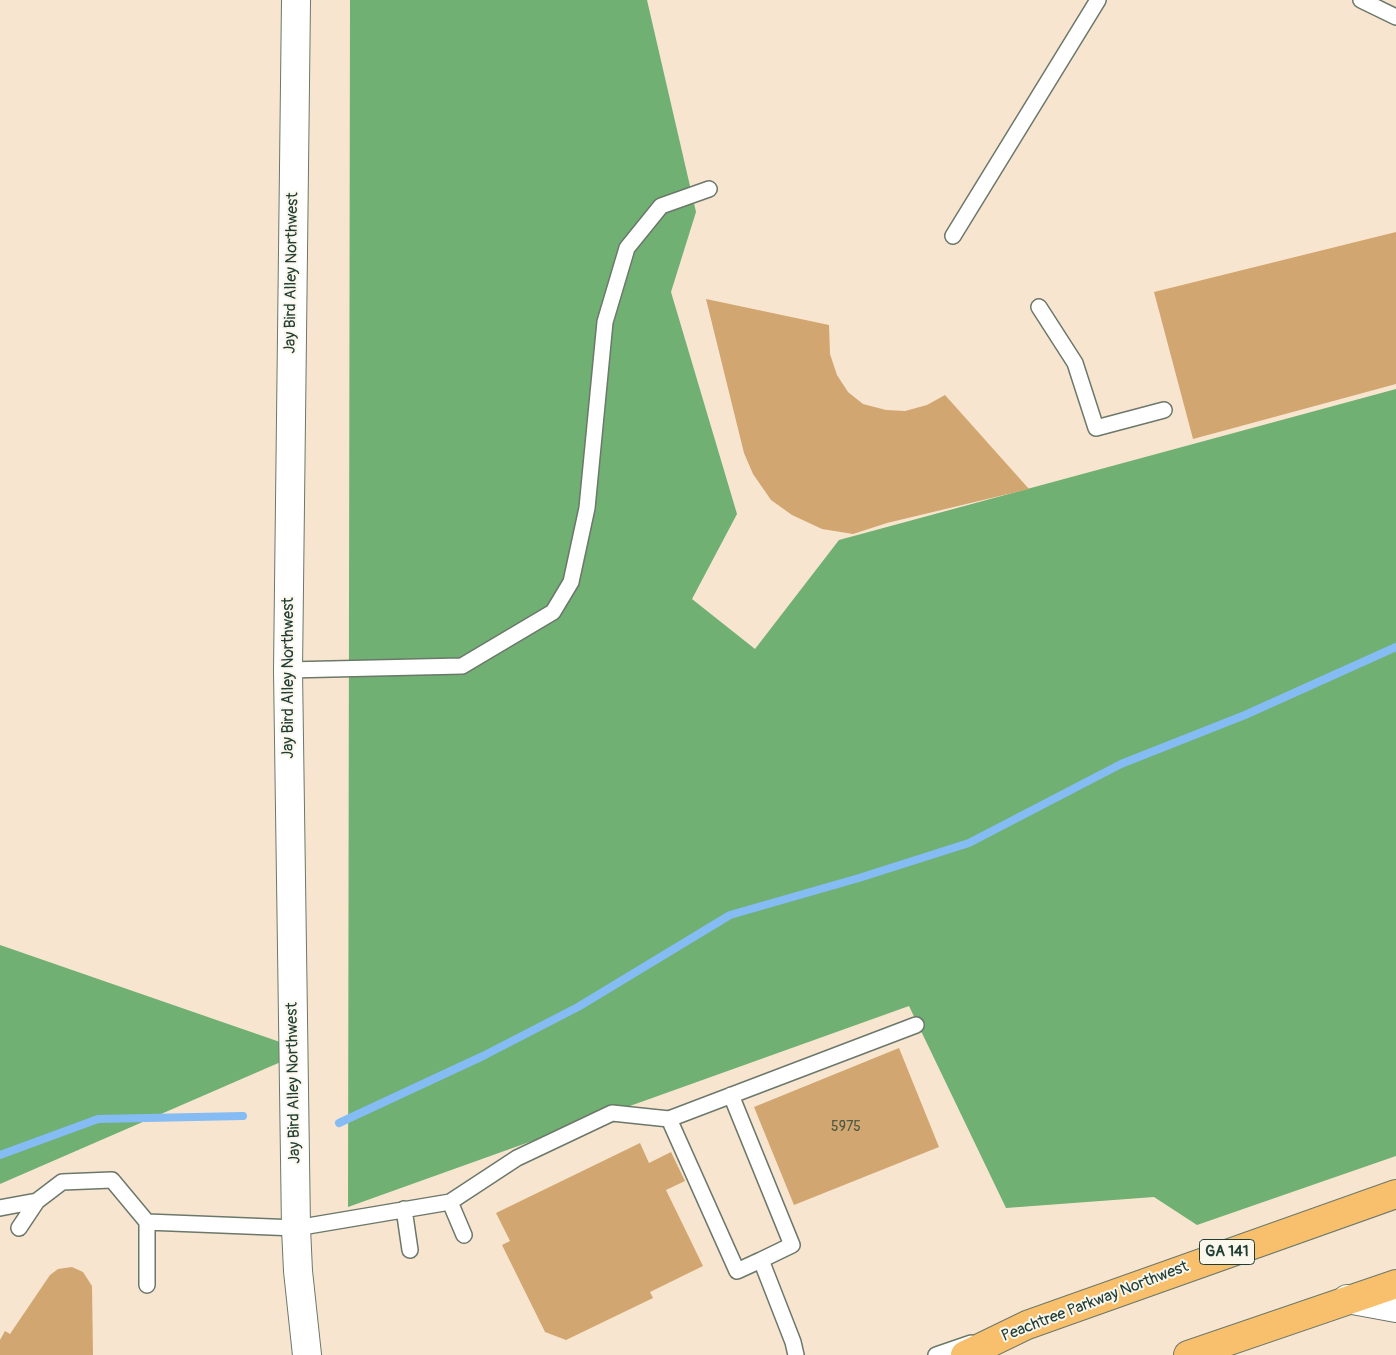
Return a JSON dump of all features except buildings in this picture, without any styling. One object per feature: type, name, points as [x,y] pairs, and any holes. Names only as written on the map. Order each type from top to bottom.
[{"type":"highway","name":"Peachtree Parkway Northwest","points":[[965,1355],[1027,1324],[1396,1194]]},
{"type":"highway","points":[[1188,1355],[1347,1299],[1396,1284]]},
{"type":"street","name":"Jay Bird Alley Northwest","points":[[296,0],[288,670],[296,1228],[298,1271],[307,1355]]},
{"type":"street","points":[[1347,1299],[1396,1308]]},
{"type":"lane","points":[[952,236],[1098,0]]},
{"type":"lane","points":[[1361,0],[1396,17]]},
{"type":"lane","points":[[288,670],[462,666],[553,612],[571,582],[586,508],[605,322],[628,248],[661,206],[709,189]]},
{"type":"lane","points":[[1039,307],[1075,362],[1096,428],[1164,410]]},
{"type":"lane","points":[[147,1222],[296,1228],[450,1202],[517,1158],[612,1113],[669,1119],[916,1025]]},
{"type":"lane","points":[[669,1119],[737,1271],[792,1246],[731,1095]]},
{"type":"lane","points":[[19,1228],[37,1201],[62,1182],[112,1180],[147,1222],[147,1284]]},
{"type":"lane","points":[[0,1208],[37,1201]]},
{"type":"lane","points":[[450,1202],[464,1235]]},
{"type":"lane","points":[[404,1209],[410,1250]]},
{"type":"lane","points":[[761,1260],[795,1349],[808,1355]]},
{"type":"lane","points":[[936,1355],[1027,1324]]},
{"type":"green space","points":[[350,0],[647,0],[696,212],[671,292],[737,514],[692,599],[755,649],[839,540],[1396,389],[1396,1156],[1197,1225],[1154,1197],[1006,1208],[909,1006],[348,1207]]},
{"type":"green space","points":[[0,945],[306,1051],[0,1184]]},
{"type":"waterway","points":[[339,1123],[483,1056],[578,1007],[730,915],[859,878],[969,843],[1121,764],[1245,715],[1396,647]]},
{"type":"waterway","points":[[0,1155],[98,1119],[243,1116]]}]
